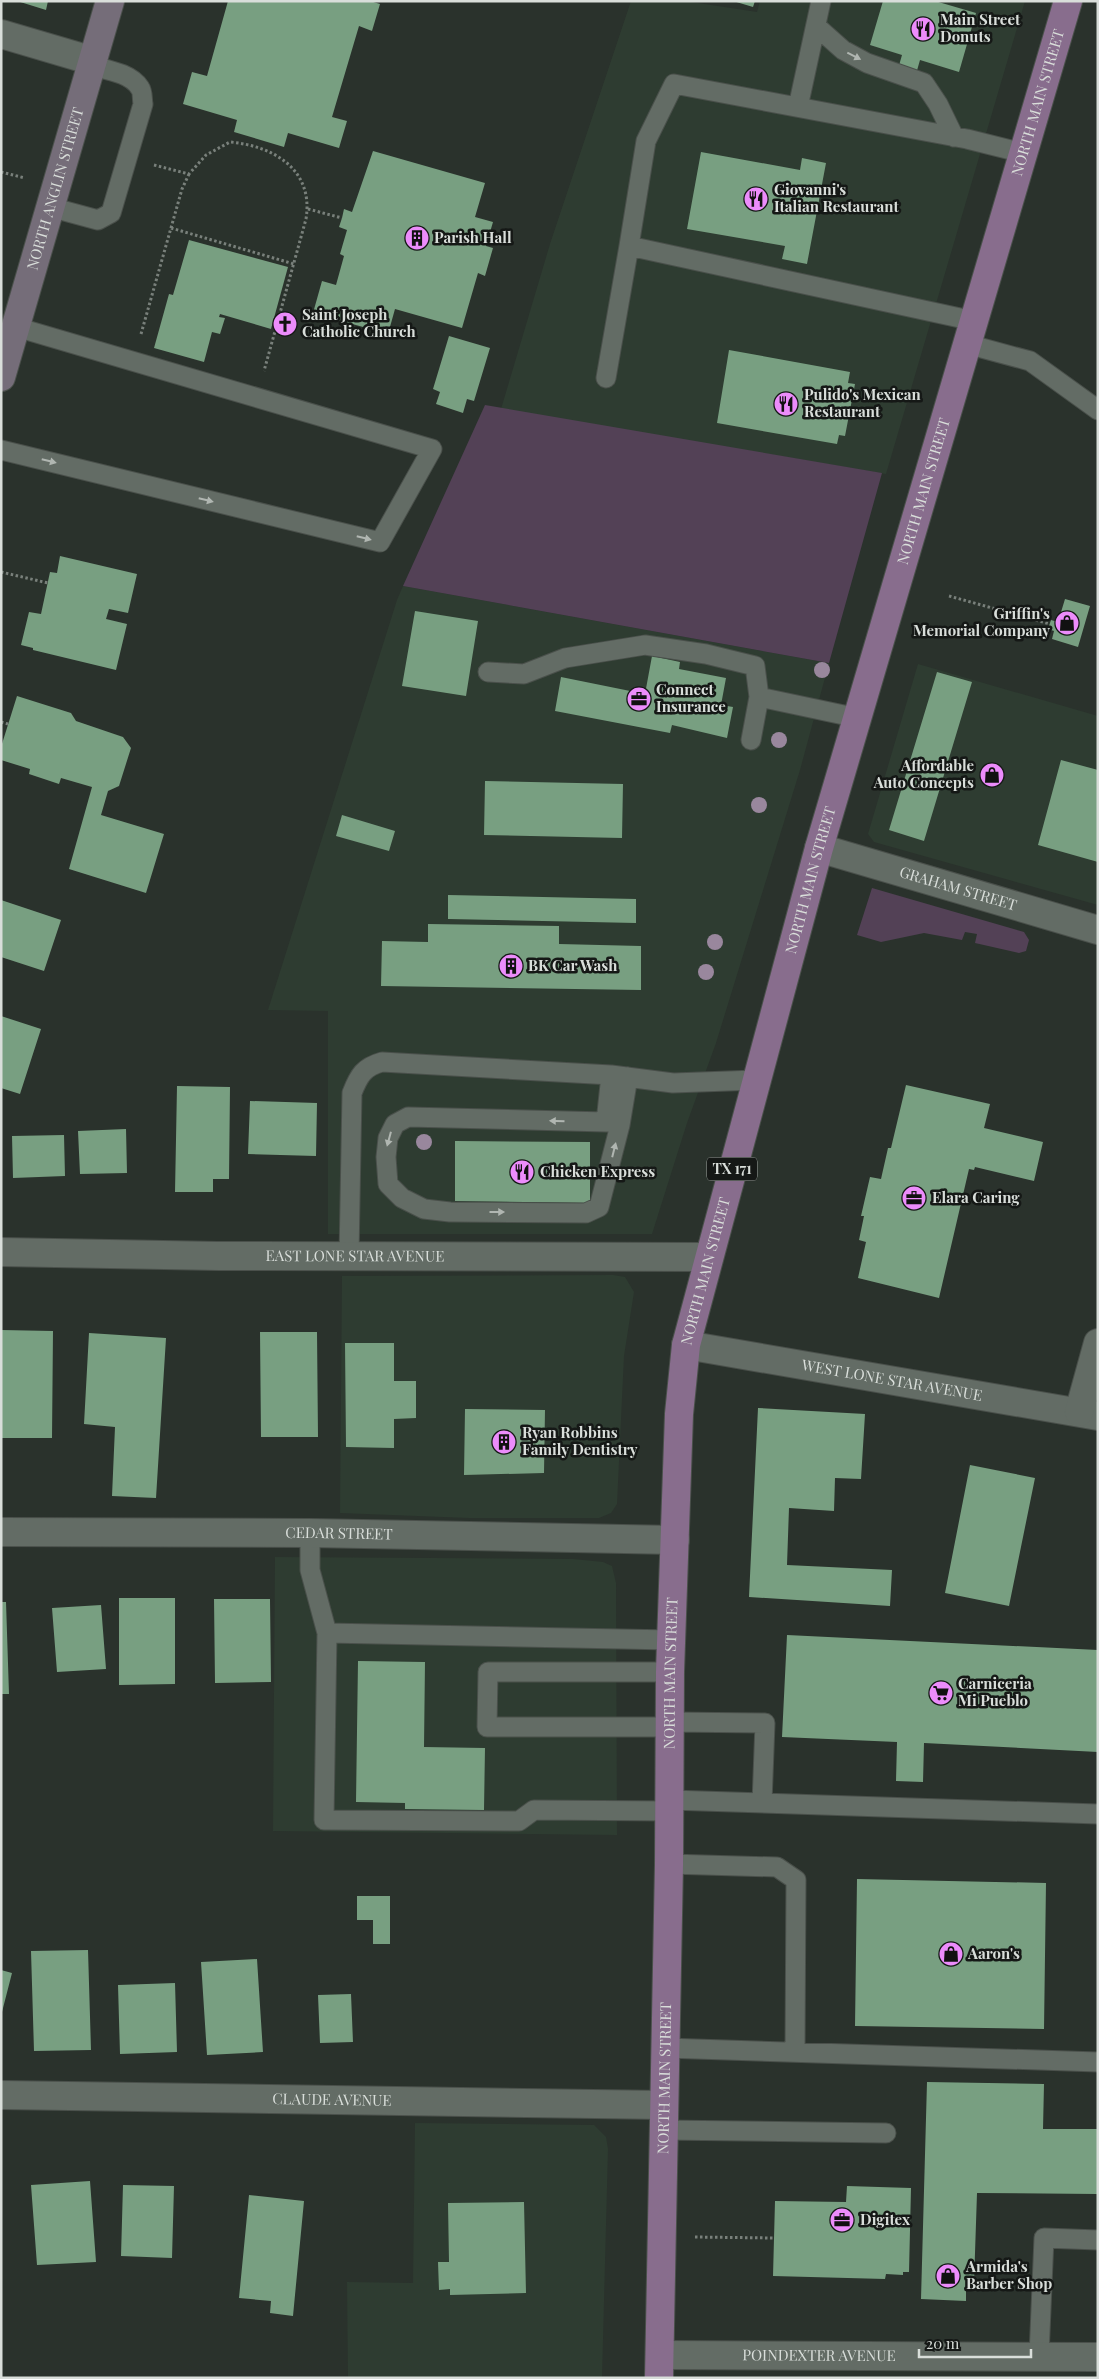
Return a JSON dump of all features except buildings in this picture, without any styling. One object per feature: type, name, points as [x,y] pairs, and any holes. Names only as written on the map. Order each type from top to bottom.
[{"type":"main road","name":"NORTH MAIN STREET","points":[[660,2366],[669,1864],[670,1672],[679,1414],[686,1345],[819,848],[1068,1]]},
{"type":"street","name":"NORTH ANGLIN STREET","points":[[1,376],[110,1]]},
{"type":"street","points":[[1,34],[92,64]]},
{"type":"street","name":"GRAHAM STREET","points":[[819,848],[1098,930]]},
{"type":"street","name":"EAST LONE STAR AVENUE","points":[[1,1252],[349,1256],[709,1257]]},
{"type":"street","points":[[1088,1414],[1098,1343]]},
{"type":"street","name":"WEST LONE STAR AVENUE","points":[[686,1345],[1088,1414]]},
{"type":"street","name":"CEDAR STREET","points":[[1,1532],[310,1533],[675,1540]]},
{"type":"street","name":"CLAUDE AVENUE","points":[[1,2095],[663,2117]]},
{"type":"street","name":"POINDEXTER AVENUE","points":[[660,2366],[1039,2356],[1098,2357]]},
{"type":"lane","points":[[798,108],[821,1]]},
{"type":"lane","points":[[816,26],[843,50],[867,63],[924,83],[938,104],[954,137]]},
{"type":"lane","points":[[50,207],[98,220],[111,213],[119,188],[143,104],[141,89],[133,81],[120,74],[92,64]]},
{"type":"lane","points":[[606,378],[646,142],[674,84],[954,137],[1023,153]]},
{"type":"lane","points":[[629,246],[971,333],[1030,361],[1098,410]]},
{"type":"lane","points":[[1,450],[380,542],[432,449],[16,327]]},
{"type":"lane","points":[[488,672],[524,674],[565,658],[645,645],[706,654],[755,666],[759,697],[751,740]]},
{"type":"lane","points":[[759,697],[858,718]]},
{"type":"lane","points":[[349,1256],[352,1093],[358,1078],[368,1066],[382,1062],[620,1076],[672,1083],[756,1080]]},
{"type":"lane","points":[[620,1076],[620,1125],[599,1207],[586,1213],[450,1212],[424,1210],[402,1198],[388,1184],[386,1158],[388,1138],[395,1124],[408,1117],[606,1122],[620,1076]]},
{"type":"lane","points":[[310,1533],[310,1570],[327,1633],[324,1820],[519,1821],[534,1810],[762,1803],[1098,1814]]},
{"type":"lane","points":[[327,1633],[671,1640]]},
{"type":"lane","points":[[670,1672],[488,1672],[487,1727],[765,1723],[762,1803]]},
{"type":"lane","points":[[669,1864],[777,1868],[796,1880],[795,2052]]},
{"type":"lane","points":[[665,2048],[1098,2062]]},
{"type":"lane","points":[[663,2117],[886,2133]]},
{"type":"lane","points":[[1039,2356],[1044,2238],[1098,2240]]},
{"type":"path","points":[[133,362],[183,184],[189,174],[206,155],[230,142],[256,147],[272,152],[293,169],[306,193],[308,209],[257,398]]},
{"type":"path","points":[[151,164],[189,174]]},
{"type":"path","points":[[308,209],[342,218]]},
{"type":"path","points":[[171,228],[294,264]]},
{"type":"path","points":[[1,572],[48,584]]},
{"type":"path","points":[[949,596],[1050,624]]},
{"type":"path","points":[[1,722],[8,724]]},
{"type":"path","points":[[662,2236],[774,2238]]},
{"type":"shaded area","points":[[631,1],[685,1],[757,12],[760,1],[1025,1],[886,474],[501,409],[550,244]]},
{"type":"shaded area","points":[[485,405],[882,473],[829,663],[403,586]]},
{"type":"shaded area","points":[[403,586],[829,663],[800,770],[716,1043],[687,1123],[652,1234],[328,1234],[328,1011],[268,1010]]},
{"type":"shaded area","name":"Affordable Auto Concepts","points":[[918,664],[1098,716],[1098,905],[874,842],[868,834]]},
{"type":"shaded area","points":[[872,888],[1024,932],[1029,940],[1026,951],[1019,953],[975,943],[977,934],[965,932],[962,940],[924,933],[881,942],[857,935]]},
{"type":"shaded area","points":[[613,1275],[625,1277],[634,1292],[624,1356],[617,1504],[611,1513],[599,1518],[469,1518],[340,1513],[342,1276]]},
{"type":"shaded area","points":[[275,1557],[573,1559],[603,1562],[612,1566],[616,1583],[617,1835],[273,1831]]},
{"type":"shaded area","points":[[415,2123],[594,2125],[606,2137],[608,2149],[602,2378],[348,2378],[347,2282],[413,2283]]},
{"type":"place","name":"Main Street Donuts","points":[[923,29]]},
{"type":"place","name":"Giovanni's Italian Restaurant","points":[[756,199]]},
{"type":"place","name":"Parish Hall","points":[[417,238]]},
{"type":"place","name":"Saint Joseph Catholic Church","points":[[285,324]]},
{"type":"place","name":"Pulido's Mexican Restaurant","points":[[786,404]]},
{"type":"place","name":"Griffin's Memorial Company","points":[[1067,623]]},
{"type":"place","name":"Connect Insurance","points":[[639,699]]},
{"type":"place","name":"Affordable Auto Concepts","points":[[992,775]]},
{"type":"place","name":"BK Car Wash","points":[[511,966]]},
{"type":"place","name":"Chicken Express","points":[[522,1172]]},
{"type":"place","name":"Elara Caring","points":[[914,1198]]},
{"type":"place","name":"Ryan Robbins Family Dentistry","points":[[504,1442]]},
{"type":"place","name":"Carniceria Mi Pueblo","points":[[941,1693]]},
{"type":"place","name":"Aaron's","points":[[951,1954]]},
{"type":"place","name":"Digitex","points":[[842,2220]]},
{"type":"place","name":"Armida's Barber Shop","points":[[948,2276]]}]
